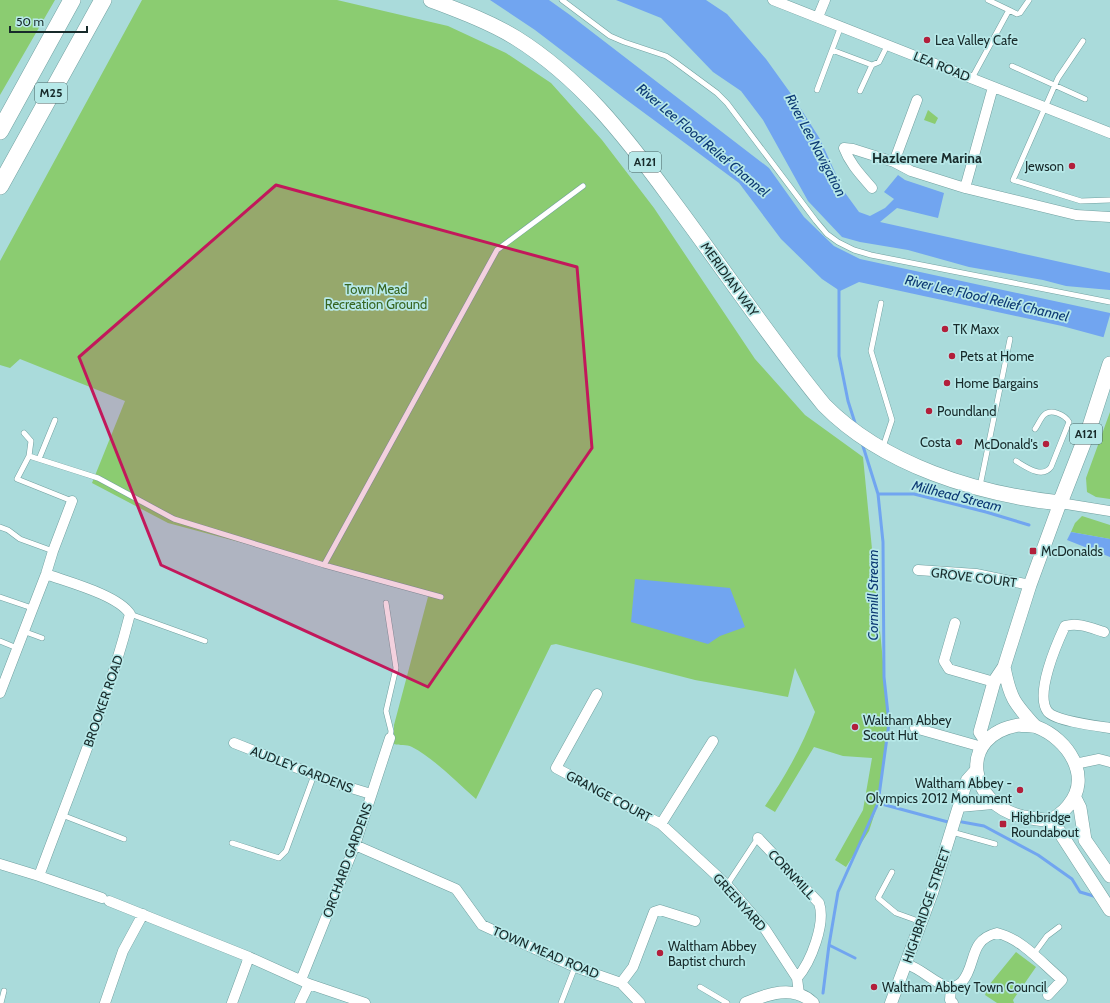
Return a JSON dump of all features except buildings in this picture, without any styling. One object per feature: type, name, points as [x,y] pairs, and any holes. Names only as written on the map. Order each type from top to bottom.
[{"type":"highway","name":"M25","points":[[0,131],[72,0]]},
{"type":"highway","name":"M25","points":[[0,186],[103,0]]},
{"type":"main road","name":"MERIDIAN WAY","points":[[431,0],[477,18],[515,38],[558,69],[602,110],[637,152],[824,405],[852,431],[929,473],[1032,500],[1060,503]]},
{"type":"main road","name":"A121","points":[[1060,503],[1090,426],[1110,364]]},
{"type":"main road","points":[[984,744],[980,732],[994,682],[1004,666],[1030,585],[1060,503]]},
{"type":"main road","points":[[1004,666],[1008,687],[1015,704],[1035,726],[1052,735],[1068,751],[1075,764],[1079,785],[1075,798],[1064,810],[1049,820]]},
{"type":"main road","points":[[1035,726],[1019,725],[1008,727],[984,744],[976,764],[976,770],[984,791],[993,803],[1018,815],[1049,820],[1060,831],[1110,910]]},
{"type":"main road","points":[[1075,798],[1080,808],[1085,840],[1110,876]]},
{"type":"street","name":"LEA ROAD","points":[[773,0],[888,44],[1110,133]]},
{"type":"street","points":[[818,17],[825,0]]},
{"type":"street","points":[[966,188],[989,98],[994,87]]},
{"type":"street","points":[[894,162],[917,100]]},
{"type":"street","points":[[872,188],[848,159],[844,148],[853,149],[894,162],[911,171],[966,188],[1076,215],[1110,217]]},
{"type":"street","points":[[0,693],[46,574],[72,501]]},
{"type":"street","points":[[1060,503],[1110,511]]},
{"type":"street","name":"GROVE COURT","points":[[918,570],[976,574],[1030,585]]},
{"type":"street","points":[[46,574],[89,589],[125,606],[130,614]]},
{"type":"street","name":"BROOKER ROAD","points":[[40,876],[102,708],[120,653],[130,614]]},
{"type":"street","points":[[955,623],[944,661],[945,665],[949,669],[994,682]]},
{"type":"street","points":[[1107,633],[1083,625],[1072,624],[1064,626],[1054,650],[1046,676],[1043,700],[1047,712],[1057,718],[1110,728]]},
{"type":"street","name":"GRANGE COURT","points":[[597,694],[556,768],[661,824]]},
{"type":"street","points":[[915,728],[984,744]]},
{"type":"street","name":"ORCHARD GARDENS","points":[[300,1003],[305,982],[355,845],[390,738]]},
{"type":"street","points":[[661,824],[713,740]]},
{"type":"street","name":"AUDLEY GARDENS","points":[[234,743],[338,784],[371,794]]},
{"type":"street","points":[[1075,764],[1099,759],[1110,762]]},
{"type":"street","name":"HIGHBRIDGE STREET","points":[[891,1003],[952,832],[967,780],[976,770]]},
{"type":"street","points":[[959,806],[993,803]]},
{"type":"street","name":"GREENYARD","points":[[661,824],[727,885],[765,929],[797,978],[799,994]]},
{"type":"street","name":"CORNMILL","points":[[758,838],[819,903],[822,911],[813,954],[805,969],[797,978]]},
{"type":"street","name":"TOWN MEAD ROAD","points":[[355,845],[456,889],[482,925],[575,967],[621,983]]},
{"type":"street","points":[[0,864],[40,876],[142,914],[249,957],[305,982],[365,1003]]},
{"type":"street","points":[[640,1003],[621,983],[633,967],[654,912],[660,910],[694,922]]},
{"type":"street","points":[[105,1003],[123,951],[142,914]]},
{"type":"street","points":[[906,964],[914,967],[940,985],[951,988],[962,983],[968,972],[977,946],[983,939],[991,934],[997,933],[1010,936],[1062,980],[1048,995]]},
{"type":"street","points":[[232,1003],[249,957]]},
{"type":"street","points":[[951,988],[950,1000],[953,1003]]},
{"type":"street","points":[[746,1003],[776,993],[799,994],[813,1003]]},
{"type":"lane","points":[[562,0],[610,36],[666,56],[717,93],[727,103],[816,221],[838,242],[854,250],[871,255],[1110,302]]},
{"type":"lane","points":[[988,0],[1017,14],[1020,13],[1029,0]]},
{"type":"lane","points":[[972,78],[1009,10]]},
{"type":"lane","points":[[817,90],[841,26]]},
{"type":"lane","points":[[1083,41],[1054,86],[1013,180],[1081,201],[1110,200]]},
{"type":"lane","points":[[860,91],[872,65],[879,62],[888,44]]},
{"type":"lane","points":[[832,50],[872,65]]},
{"type":"lane","points":[[1012,66],[1085,99]]},
{"type":"lane","points":[[324,565],[497,250],[583,186]]},
{"type":"lane","points":[[881,303],[871,351],[892,420],[883,449]]},
{"type":"lane","points":[[980,487],[1010,339]]},
{"type":"lane","points":[[1016,461],[1038,472],[1043,473],[1047,471],[1051,467],[1069,422],[1059,414],[1046,413],[1035,429]]},
{"type":"lane","points":[[39,459],[55,420]]},
{"type":"lane","points":[[24,433],[31,441],[29,456],[17,479],[72,501]]},
{"type":"lane","points":[[29,456],[98,478],[174,519],[324,565],[441,597]]},
{"type":"lane","points":[[0,527],[8,530],[20,539],[53,552]]},
{"type":"lane","points":[[0,597],[32,608]]},
{"type":"lane","points":[[386,603],[396,668],[386,711],[391,731],[390,738]]},
{"type":"lane","points":[[130,614],[205,641]]},
{"type":"lane","points":[[23,631],[42,638]]},
{"type":"lane","points":[[0,641],[17,648]]},
{"type":"lane","points":[[232,843],[279,858],[286,851],[314,775]]},
{"type":"lane","points":[[62,815],[124,839]]},
{"type":"lane","points":[[952,832],[994,844]]},
{"type":"lane","points":[[727,885],[758,838]]},
{"type":"lane","points":[[892,872],[878,898],[896,912],[921,922]]},
{"type":"lane","points":[[1033,955],[1047,936],[1059,927]]},
{"type":"lane","points":[[561,1003],[575,967]]},
{"type":"lane","points":[[700,987],[727,1003]]},
{"type":"lane","points":[[1,1003],[4,991]]},
{"type":"highlighted area","points":[[276,185],[577,267],[592,448],[428,687],[161,565],[79,357]]},
{"type":"green space","points":[[0,0],[55,0],[0,95]]},
{"type":"green space","name":"Town Mead Recreation Ground","points":[[142,0],[337,0],[448,26],[506,53],[551,83],[602,140],[654,208],[755,359],[805,415],[863,457],[889,723],[878,803],[869,831],[846,867],[835,860],[863,810],[872,758],[843,756],[814,747],[775,812],[765,806],[780,784],[793,760],[805,737],[815,712],[795,668],[788,697],[695,680],[556,644],[551,645],[476,799],[437,764],[421,752],[410,746],[394,744],[394,725],[429,593],[168,523],[92,483],[125,401],[20,359],[10,368],[0,365],[0,261]]},
{"type":"green space","points":[[928,110],[938,118],[935,124],[924,120]]},
{"type":"green space","points":[[1110,412],[1110,499],[1096,497],[1087,492],[1086,478]]},
{"type":"green space","points":[[1082,516],[1110,525],[1110,539],[1071,532],[1075,523]]},
{"type":"green space","points":[[1016,952],[1036,967],[1013,1000],[1014,1003],[997,1003],[985,995],[989,985]]},
{"type":"water","name":"River Lee Flood Relief Channel","points":[[490,0],[549,0],[570,15],[769,168],[804,217],[834,246],[860,259],[1110,313],[1110,339],[1062,326],[859,282],[840,291],[822,279],[781,239],[739,183],[535,30]]},
{"type":"water","name":"River Lee Navigation","points":[[616,0],[706,0],[727,14],[766,59],[794,98],[820,139],[843,190],[859,212],[870,216],[885,208],[894,199],[884,192],[898,175],[905,180],[944,193],[938,218],[897,208],[880,222],[1110,273],[1110,290],[1066,286],[1043,280],[969,267],[908,250],[860,242],[842,237],[808,201],[763,120],[741,91],[713,72],[661,18]]},
{"type":"water","points":[[1071,532],[1110,539],[1110,557],[1067,540]]},
{"type":"water","points":[[635,579],[730,588],[745,627],[720,636],[708,644],[631,622]]},
{"type":"pier","points":[[1110,315],[1110,341],[1103,339]]},
{"type":"waterway","name":"Cornmill Stream","points":[[839,288],[839,356],[848,401],[856,426]]},
{"type":"waterway","name":"Cornmill Stream","points":[[823,993],[838,892],[878,803],[889,723],[884,677],[883,542],[878,494],[862,443]]},
{"type":"waterway","name":"Millhead Stream","points":[[878,494],[914,494],[986,512],[1029,525]]},
{"type":"waterway","points":[[878,803],[948,822]]},
{"type":"waterway","points":[[962,822],[984,826],[1038,855],[1072,879],[1080,892],[1097,897]]},
{"type":"waterway","name":"Cornmill Stream","points":[[829,945],[855,958]]},
{"type":"place","name":"Lea Valley Cafe","points":[[927,40]]},
{"type":"place","name":"Jewson","points":[[1072,166]]},
{"type":"place","name":"TK Maxx","points":[[945,329]]},
{"type":"place","name":"Pets at Home","points":[[952,356]]},
{"type":"place","name":"Home Bargains","points":[[947,383]]},
{"type":"place","name":"Poundland","points":[[929,411]]},
{"type":"place","name":"Costa","points":[[959,442]]},
{"type":"place","name":"McDonald's","points":[[1046,444]]},
{"type":"place","name":"McDonalds","points":[[1033,551]]},
{"type":"place","name":"Waltham Abbey Scout Hut","points":[[855,727]]},
{"type":"place","name":"Waltham Abbey - Olympics 2012 Monument","points":[[1020,790]]},
{"type":"place","name":"Highbridge Roundabout","points":[[1003,824]]},
{"type":"place","name":"Waltham Abbey Baptist church","points":[[660,953]]},
{"type":"place","name":"Waltham Abbey Town Council","points":[[874,987]]},
{"type":"district","name":"Hazlemere Marina","points":[[927,158]]}]
